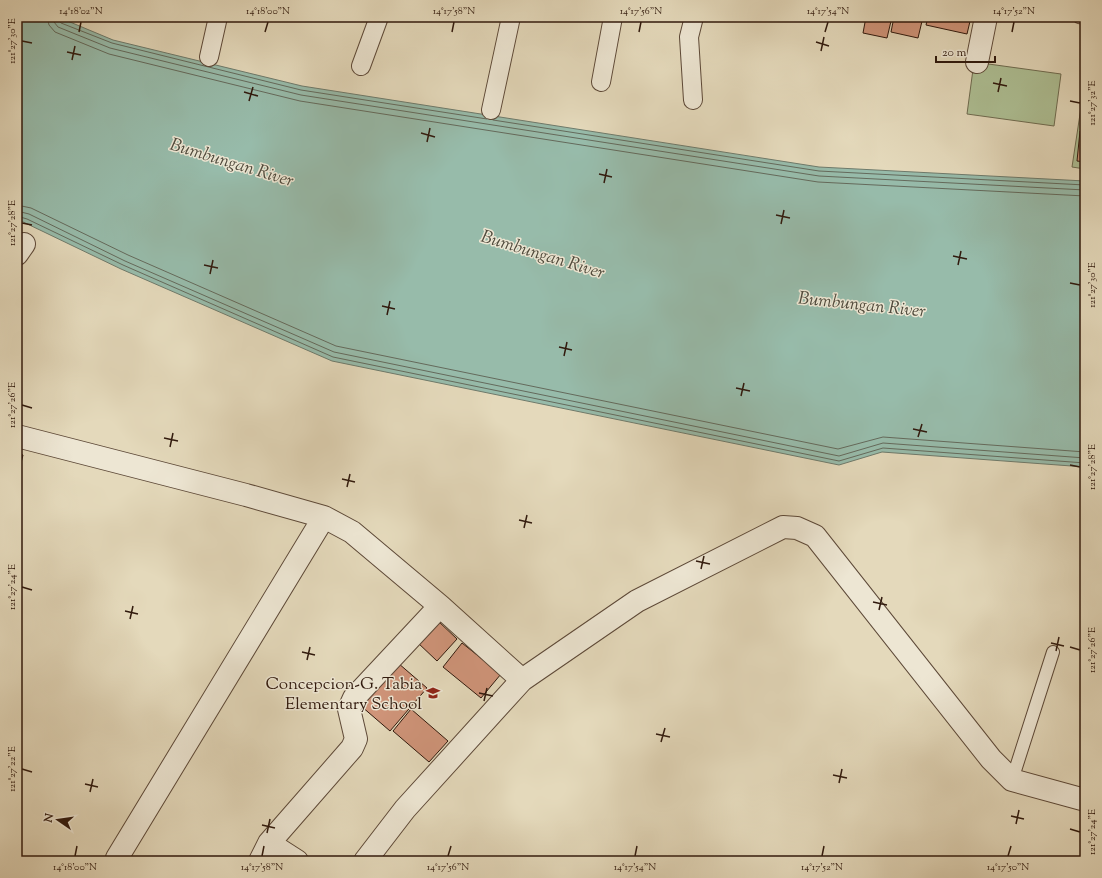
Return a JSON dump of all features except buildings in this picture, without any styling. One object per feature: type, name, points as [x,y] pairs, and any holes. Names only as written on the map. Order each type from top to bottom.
[{"type":"street","points":[[209,57],[218,17]]},
{"type":"street","points":[[361,66],[379,17]]},
{"type":"street","points":[[491,110],[511,17]]},
{"type":"street","points":[[601,82],[613,17]]},
{"type":"street","points":[[693,100],[688,37],[694,17]]},
{"type":"street","points":[[977,62],[986,17]]},
{"type":"street","points":[[17,436],[238,493],[324,517],[352,532],[440,606],[522,680]]},
{"type":"street","points":[[117,858],[324,517]]},
{"type":"street","points":[[365,861],[405,808],[522,680],[637,601],[783,527],[797,528],[815,536],[990,759],[1012,780],[1085,800]]},
{"type":"street","points":[[297,861],[265,852],[352,748],[356,739],[348,709],[354,698],[440,606]]},
{"type":"lane","points":[[1079,17],[1085,18]]},
{"type":"lane","points":[[1012,780],[1052,652]]},
{"type":"shaded area","points":[[974,62],[1061,74],[1054,126],[967,114]]},
{"type":"shaded area","points":[[1085,81],[1085,169],[1072,167]]},
{"type":"water","name":"Bumbungan River","points":[[17,17],[58,17],[113,40],[302,86],[819,167],[1085,181],[1085,467],[882,452],[839,465],[332,361],[121,269],[17,219]]},
{"type":"place","name":"Concepcion-G. Tabia Elementary School","points":[[433,693]]}]
